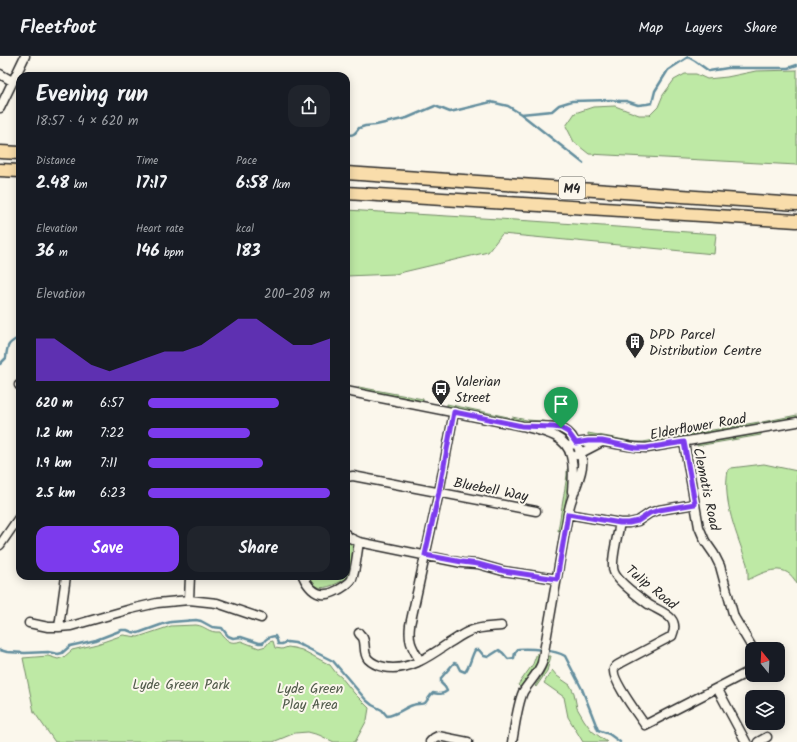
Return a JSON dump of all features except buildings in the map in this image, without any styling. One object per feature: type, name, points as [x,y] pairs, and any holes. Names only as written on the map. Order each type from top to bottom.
[{"type":"highway","points":[[0,152],[16,153]]},
{"type":"highway","points":[[0,170],[16,171]]},
{"type":"highway","name":"M4","points":[[350,173],[797,204]]},
{"type":"highway","name":"M4","points":[[350,193],[797,221]]},
{"type":"street","points":[[17,72],[25,56]]},
{"type":"street","points":[[0,108],[16,73]]},
{"type":"street","points":[[0,74],[12,81]]},
{"type":"street","points":[[350,392],[522,426],[550,434],[562,441],[571,454],[573,468],[572,499]]},
{"type":"street","points":[[420,661],[411,645],[409,635],[410,625],[439,492],[454,412]]},
{"type":"street","name":"Elderflower Road","points":[[567,447],[576,443],[602,441],[636,448],[646,448],[797,422]]},
{"type":"street","points":[[512,742],[523,692],[539,671],[542,663],[568,514],[582,466],[581,453],[568,432],[561,428],[522,426]]},
{"type":"street","points":[[572,458],[602,441]]},
{"type":"street","name":"Clematis Road","points":[[684,442],[702,534],[720,566],[734,617],[749,642]]},
{"type":"street","name":"Bluebell Way","points":[[350,476],[536,511]]},
{"type":"street","points":[[568,514],[620,523],[633,523],[650,513],[659,510],[695,504]]},
{"type":"street","name":"Tulip Road","points":[[620,523],[613,563],[615,575],[620,581],[648,604],[661,610],[671,618],[675,630],[672,636],[616,666],[613,671],[620,687],[645,725],[717,688]]},
{"type":"street","points":[[0,545],[16,524]]},
{"type":"street","points":[[350,538],[359,542],[478,564],[504,571],[557,579]]},
{"type":"street","points":[[305,580],[309,586],[319,594],[335,591],[345,586],[351,580],[354,573],[359,542]]},
{"type":"street","points":[[59,627],[65,580]]},
{"type":"street","points":[[189,600],[190,580]]},
{"type":"street","points":[[30,624],[48,627],[71,626],[138,607],[157,603],[189,600],[217,603],[261,618]]},
{"type":"street","points":[[359,633],[363,639],[365,652],[368,658],[373,663],[391,669],[404,667],[420,661],[471,630],[501,626]]},
{"type":"street","points":[[745,674],[717,688],[746,742]]},
{"type":"street","points":[[430,742],[438,736],[468,742]]},
{"type":"street","points":[[758,742],[767,737]]},
{"type":"green space","points":[[797,70],[797,165],[589,154],[574,142],[566,126],[575,113],[593,107],[615,106],[639,115],[650,115],[658,107],[663,95],[674,80],[685,74],[696,74],[707,79],[727,77],[756,71]]},
{"type":"green space","points":[[350,210],[716,234],[714,254],[502,234],[488,252],[395,274],[350,276]]},
{"type":"green space","points":[[359,387],[423,399],[423,401],[359,389]]},
{"type":"green space","points":[[447,404],[508,417],[508,419],[447,406]]},
{"type":"green space","points":[[797,415],[797,417],[762,424],[762,422]]},
{"type":"green space","points":[[512,417],[527,420],[555,422],[568,427],[567,429],[550,424],[525,422],[512,419]]},
{"type":"green space","points":[[759,422],[759,424],[640,444],[588,435],[588,433],[635,442],[643,442]]},
{"type":"green space","points":[[761,433],[761,435],[697,446],[697,444]]},
{"type":"green space","points":[[764,464],[797,471],[797,584],[787,572],[781,570],[768,571],[748,580],[747,564],[735,530],[729,506],[727,494],[728,470],[731,468]]},
{"type":"green space","points":[[567,469],[569,470],[569,479],[561,530],[558,531],[567,475]]},
{"type":"green space","points":[[350,543],[356,547],[350,572]]},
{"type":"green space","points":[[310,580],[344,580],[321,588]]},
{"type":"green space","name":"Lyde Green Park","points":[[196,625],[220,632],[231,642],[241,641],[259,648],[266,646],[269,642],[273,641],[275,648],[282,649],[288,647],[302,650],[330,665],[369,708],[367,720],[355,742],[334,742],[308,732],[295,733],[273,742],[55,742],[34,712],[23,658],[48,656],[58,659],[64,657],[72,650],[97,644],[123,635],[138,637],[171,626]]},
{"type":"green space","points":[[537,653],[539,654],[538,659],[534,668],[520,687],[518,685],[533,664]]},
{"type":"green space","points":[[549,656],[551,656],[547,671],[536,687],[535,686],[542,675]]},
{"type":"green space","points":[[552,670],[557,676],[570,685],[574,693],[577,708],[592,731],[607,742],[583,742],[568,717],[564,697],[544,683]]},
{"type":"waterway","points":[[350,135],[354,134],[359,128],[407,118],[435,106],[450,112],[491,102],[508,106],[521,114],[552,111],[559,105],[572,101],[611,100],[626,101],[638,105],[652,103],[655,91],[668,70],[688,57],[709,71],[728,68],[788,68],[797,65]]},
{"type":"waterway","points":[[521,114],[583,163]]},
{"type":"waterway","points":[[0,364],[6,358],[9,345],[16,339]]},
{"type":"waterway","points":[[0,650],[7,652],[48,652],[58,654],[62,653],[70,646],[96,640],[122,630],[138,633],[171,622],[196,620],[212,627],[222,628],[228,636],[233,638],[241,637],[263,643],[268,638],[275,636],[278,644],[287,642],[295,643],[333,661],[366,700],[382,710],[387,716],[414,704],[425,703],[433,693],[442,694],[447,691],[441,683],[441,678],[454,663],[457,664],[460,670],[465,672],[475,650],[479,650],[484,656],[488,657],[499,650],[508,659],[514,658],[518,649],[543,650],[555,652],[565,656],[582,689],[598,730],[609,734],[620,742]]},
{"type":"place","name":"DPD Parcel Distribution Centre","points":[[635,359]]},
{"type":"place","name":"Valerian Street","points":[[441,406]]},
{"type":"route","points":[[454,412],[522,426],[561,428],[572,436],[576,443],[602,441],[636,448],[646,448],[684,442],[695,504],[659,510],[644,516],[633,523],[620,523],[568,514],[557,579],[504,571],[478,564],[425,555],[454,412]]},
{"type":"park label","name":"Lyde Green Play Area","points":[[310,696]]}]
